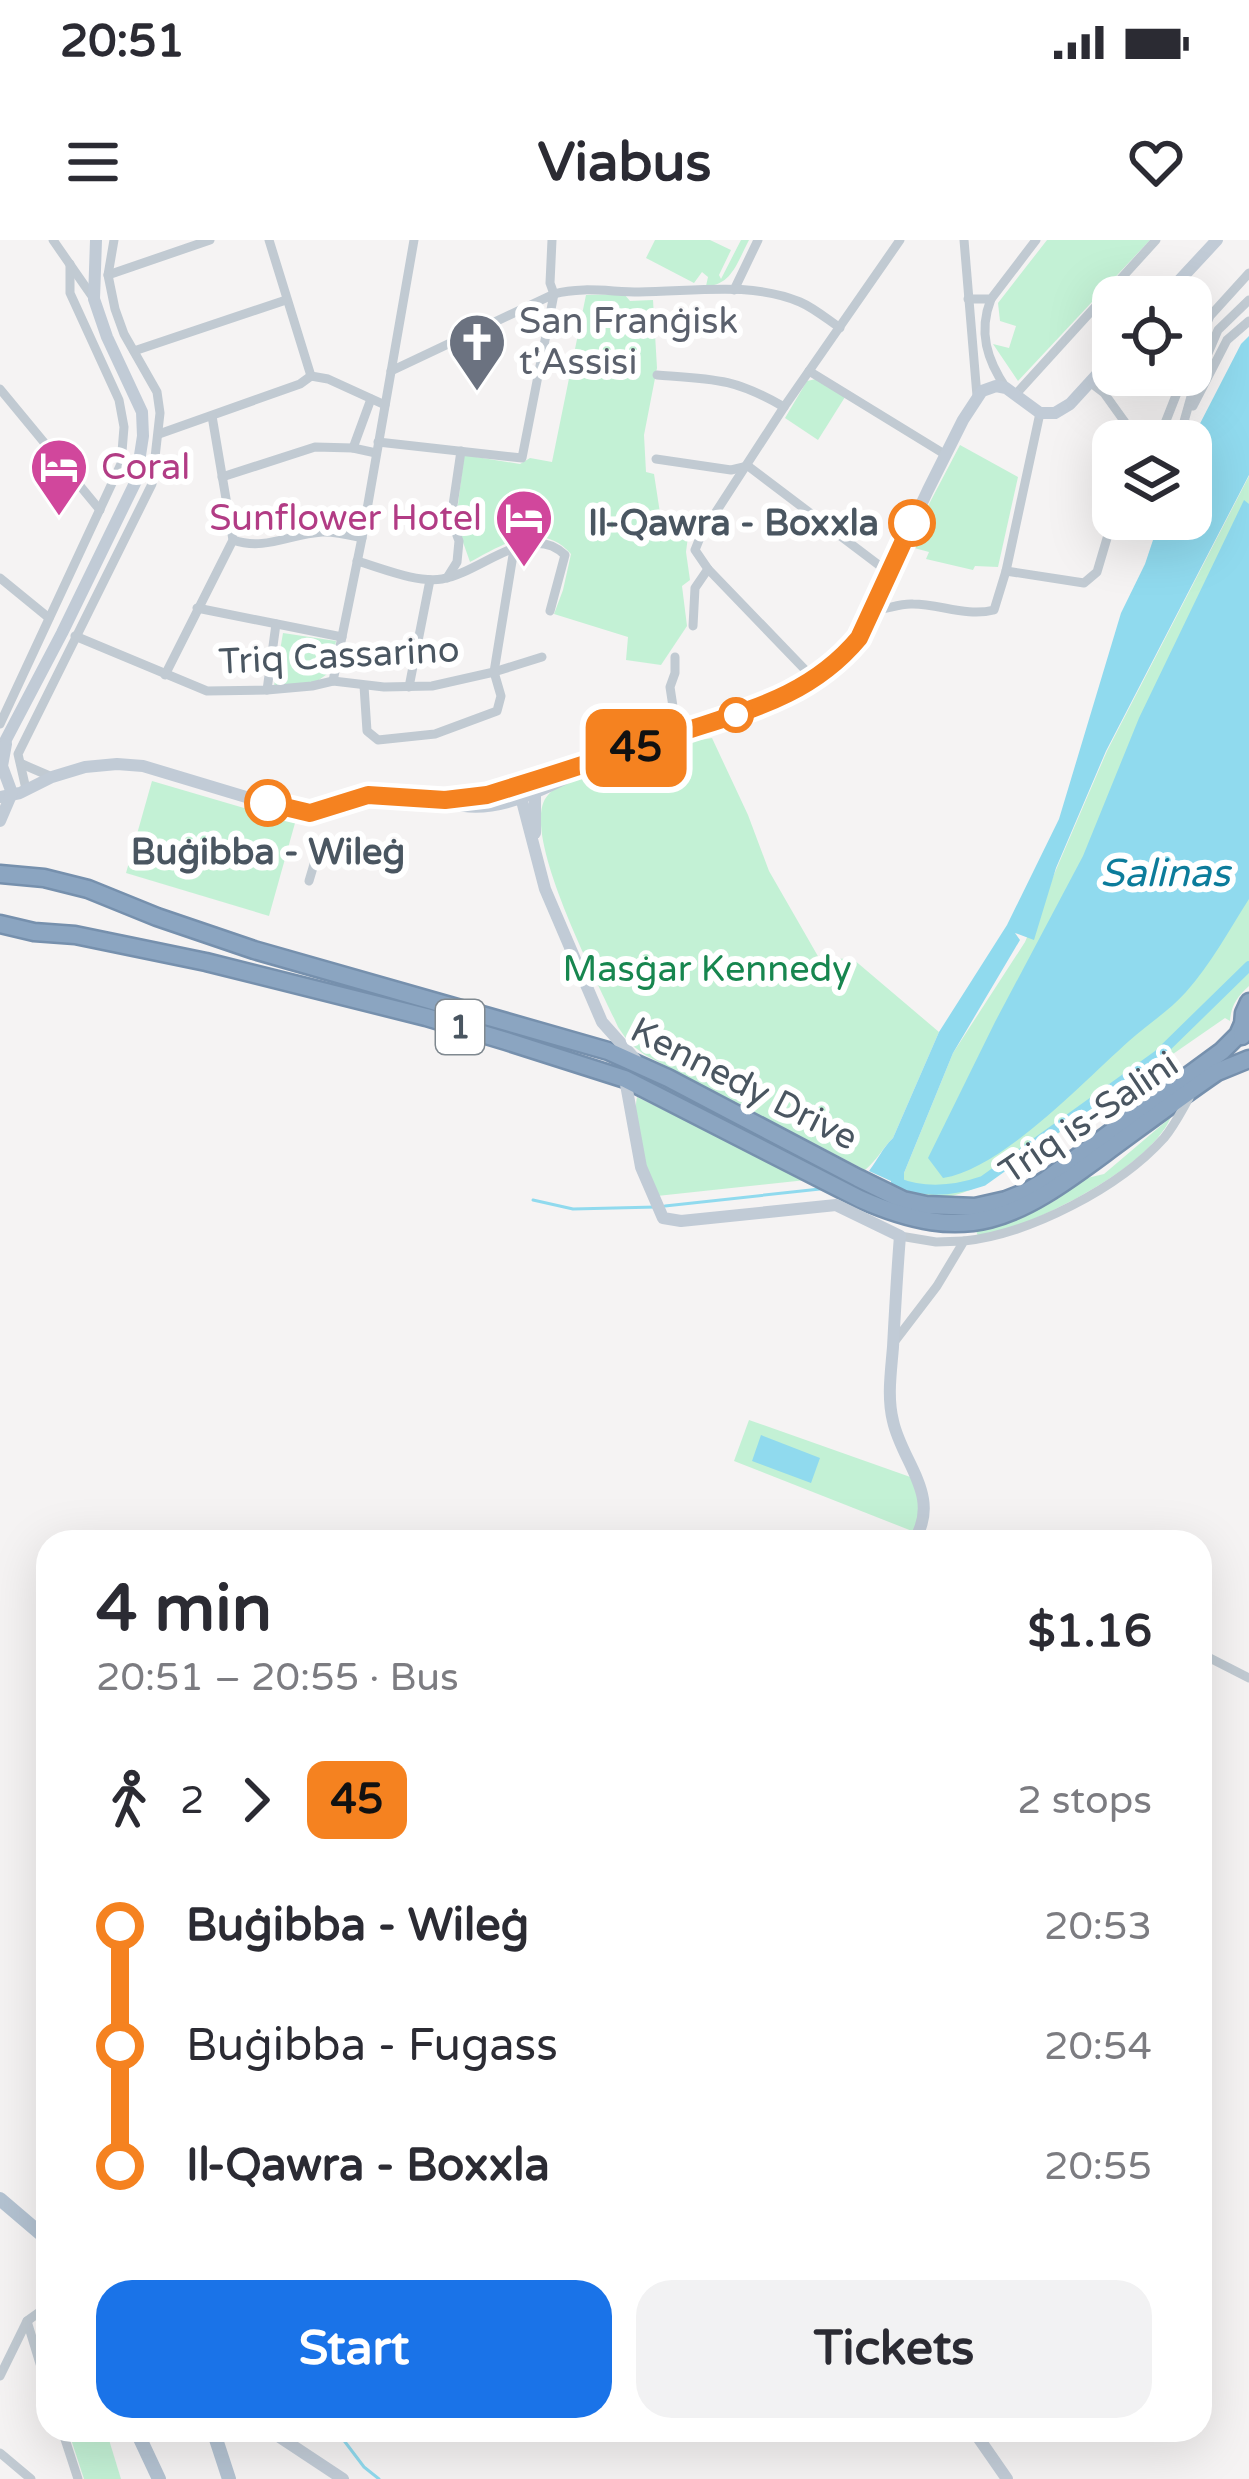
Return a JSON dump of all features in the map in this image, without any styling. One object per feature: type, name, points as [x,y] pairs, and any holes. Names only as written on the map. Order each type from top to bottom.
[{"type":"highway","name":"Kennedy Drive","points":[[0,874],[88,889],[254,950],[640,1064],[898,1206]]},
{"type":"highway","name":"Kennedy Drive","points":[[0,920],[206,962],[426,1017],[625,1079],[898,1206]]},
{"type":"highway","name":"1","points":[[1242,1026],[1249,1002]]},
{"type":"highway","points":[[1242,1026],[1242,1038],[1249,1048]]},
{"type":"highway","name":"Triq is-Salini","points":[[898,1206],[976,1207],[1026,1192],[1222,1052],[1242,1026]]},
{"type":"highway","name":"Triq is-Salini","points":[[898,1206],[930,1222],[957,1223],[993,1219],[1034,1203],[1228,1065],[1249,1059]]},
{"type":"main road","points":[[0,2199],[36,2230]]},
{"type":"main road","points":[[142,2442],[159,2479]]},
{"type":"main road","points":[[217,2442],[229,2479]]},
{"type":"street","points":[[53,240],[94,298]]},
{"type":"street","points":[[16,793],[2,766],[3,747],[136,481],[143,436],[142,412],[106,337],[94,298],[96,240]]},
{"type":"street","points":[[2,819],[16,793],[22,764],[19,754],[152,484],[159,434],[157,392],[115,309],[109,275],[114,240]]},
{"type":"street","points":[[109,275],[210,240]]},
{"type":"street","points":[[269,240],[311,376]]},
{"type":"street","points":[[333,681],[414,240]]},
{"type":"street","points":[[222,477],[315,447],[461,451],[522,458],[554,294],[552,240]]},
{"type":"street","points":[[734,290],[758,240]]},
{"type":"street","points":[[814,679],[695,550],[784,407],[900,240]]},
{"type":"street","points":[[964,240],[977,396]]},
{"type":"street","points":[[1036,240],[991,299],[985,343],[993,368],[1011,391],[1040,413],[1055,413],[1091,383],[1124,420]]},
{"type":"street","points":[[1011,391],[1156,240]]},
{"type":"street","points":[[1184,276],[1217,240]]},
{"type":"street","points":[[70,264],[93,261]]},
{"type":"street","points":[[2,716],[121,464],[124,427],[118,400],[70,293],[70,264]]},
{"type":"street","points":[[1212,314],[1249,273]]},
{"type":"street","points":[[391,371],[571,289],[764,292],[800,302],[840,328]]},
{"type":"street","points":[[968,299],[991,299]]},
{"type":"street","points":[[134,351],[286,300]]},
{"type":"street","points":[[1184,420],[1218,330],[1249,300]]},
{"type":"street","points":[[1186,420],[1228,340],[1249,321]]},
{"type":"street","points":[[809,370],[946,455]]},
{"type":"street","points":[[657,375],[727,380],[784,407]]},
{"type":"street","points":[[159,434],[311,376],[385,405]]},
{"type":"street","points":[[445,800],[482,807],[610,757],[766,706],[814,679],[849,650],[868,623],[888,572],[977,396],[996,386],[1011,391]]},
{"type":"street","points":[[0,390],[100,510]]},
{"type":"street","points":[[353,448],[371,399]]},
{"type":"street","points":[[872,610],[909,603],[980,614],[994,610],[1040,413]]},
{"type":"street","points":[[164,675],[233,540],[212,416]]},
{"type":"street","points":[[447,578],[457,562],[459,541],[451,519],[461,451]]},
{"type":"street","points":[[656,459],[731,470],[748,466]]},
{"type":"street","points":[[748,466],[888,572]]},
{"type":"street","points":[[233,540],[269,544],[324,531],[362,538]]},
{"type":"street","points":[[1006,571],[1084,583],[1097,572],[1106,540]]},
{"type":"street","points":[[357,562],[430,580],[447,578],[526,542],[557,547],[566,555],[550,611]]},
{"type":"street","points":[[364,686],[368,731],[379,740],[435,734],[496,711],[501,695],[494,672],[514,549]]},
{"type":"street","points":[[693,626],[695,588],[708,569]]},
{"type":"street","points":[[0,578],[49,618]]},
{"type":"street","points":[[409,687],[430,580]]},
{"type":"street","points":[[197,608],[342,637]]},
{"type":"street","points":[[267,690],[276,624]]},
{"type":"street","name":"Triq Cassarino","points":[[75,636],[207,691],[267,690],[333,681],[432,686],[542,657]]},
{"type":"street","points":[[675,657],[670,687],[677,734]]},
{"type":"street","points":[[22,764],[52,777]]},
{"type":"street","points":[[16,793],[85,767],[117,764],[143,766],[310,813],[368,795],[445,800],[529,790]]},
{"type":"street","points":[[529,790],[537,864],[602,1022],[640,1064]]},
{"type":"street","points":[[309,881],[320,844]]},
{"type":"street","points":[[588,1045],[602,1031],[602,1022]]},
{"type":"street","points":[[625,1079],[641,1167],[663,1218],[670,1222],[836,1205],[900,1236],[936,1242],[992,1238],[1052,1216],[1107,1184],[1167,1135],[1194,1088]]},
{"type":"street","points":[[900,1236],[889,1403],[895,1432],[923,1497],[921,1530]]},
{"type":"street","points":[[893,1344],[938,1286],[964,1241]]},
{"type":"street","points":[[1212,1659],[1249,1678]]},
{"type":"street","points":[[0,2376],[27,2320],[36,2314]]},
{"type":"street","points":[[27,2320],[36,2356]]},
{"type":"street","points":[[14,2344],[32,2344]]},
{"type":"street","points":[[66,2442],[78,2479]]},
{"type":"street","points":[[287,2442],[344,2479]]},
{"type":"street","points":[[982,2442],[1007,2479]]},
{"type":"street","points":[[0,2453],[31,2479]]},
{"type":"green space","points":[[655,240],[710,240],[731,250],[721,279],[741,240],[749,240],[728,277],[706,286],[708,277],[702,272],[694,283],[646,258]]},
{"type":"green space","points":[[1047,240],[1150,240],[1116,276],[1092,276],[1092,302],[1018,381],[993,344],[1009,348],[1016,326],[1000,321],[998,303]]},
{"type":"green space","points":[[624,294],[630,301],[653,300],[657,368],[644,435],[646,472],[654,474],[662,526],[689,529],[690,580],[682,586],[687,626],[661,665],[626,660],[628,637],[554,614],[571,554],[559,544],[547,538],[521,539],[470,562],[458,528],[464,455],[520,464],[530,458],[552,462],[586,295]]},
{"type":"green space","points":[[816,379],[845,397],[818,440],[785,418],[807,381]]},
{"type":"green space","points":[[960,445],[1018,477],[998,567],[975,566],[973,570],[926,559],[929,552],[907,546]]},
{"type":"green space","name":"Salinas","points":[[1249,476],[1249,986],[1236,1001],[1230,1021],[1225,1018],[988,1182],[946,1197],[915,1193],[904,1187],[904,1173],[953,1053],[1025,942],[1107,751]]},
{"type":"green space","points":[[283,633],[336,641],[330,672],[316,682],[274,686]]},
{"type":"green space","name":"Masġar Kennedy","points":[[712,738],[769,871],[819,958],[853,959],[939,1032],[893,1138],[865,1170],[629,1043],[580,945],[551,873],[541,813],[553,790],[648,751]]},
{"type":"green space","points":[[152,781],[295,823],[269,916],[126,873]]},
{"type":"green space","name":"Masġar Kennedy","points":[[637,1097],[806,1180],[657,1196],[639,1148]]},
{"type":"green space","points":[[1171,1117],[1159,1137],[1115,1175],[1058,1208],[979,1238],[976,1231],[1028,1215],[1083,1179],[1104,1174]]},
{"type":"green space","points":[[749,1420],[916,1479],[920,1521],[909,1530],[734,1461]]},
{"type":"green space","points":[[72,2442],[110,2442],[121,2479],[84,2479]]},
{"type":"water","points":[[1249,336],[1249,475],[1106,751],[1056,868],[1034,940],[1015,933],[1020,940],[953,1053],[904,1173],[904,1187],[869,1171],[893,1138],[939,1032],[1007,925],[1059,819],[1121,613],[1153,540],[1212,540],[1212,420],[1202,420]]},
{"type":"water","name":"Salinas","points":[[1244,500],[1249,504],[1249,899],[1204,970],[1173,1005],[1016,1141],[966,1171],[943,1178],[928,1158],[1083,856],[1139,718]]},
{"type":"water","points":[[761,1435],[820,1458],[811,1483],[752,1461]]},
{"type":"waterway","points":[[896,1180],[940,1190],[983,1181],[1158,1055],[1249,966]]},
{"type":"waterway","points":[[665,1206],[820,1189]]},
{"type":"waterway","points":[[533,1200],[573,1209],[656,1207]]},
{"type":"waterway","points":[[345,2442],[379,2479]]},
{"type":"bus line","name":"45","points":[[268,803],[310,813],[368,795],[445,800],[487,795],[766,706],[814,679],[859,638],[912,523]]},
{"type":"place","name":"San Franġisk t'Assisi","points":[[477,393]]},
{"type":"place","name":"Coral","points":[[59,518]]},
{"type":"place","name":"Il-Qawra - Boxxla","points":[[912,523]]},
{"type":"place","name":"Sunflower Hotel","points":[[524,569]]},
{"type":"place","name":"Buġibba - Wileġ","points":[[268,803]]}]
